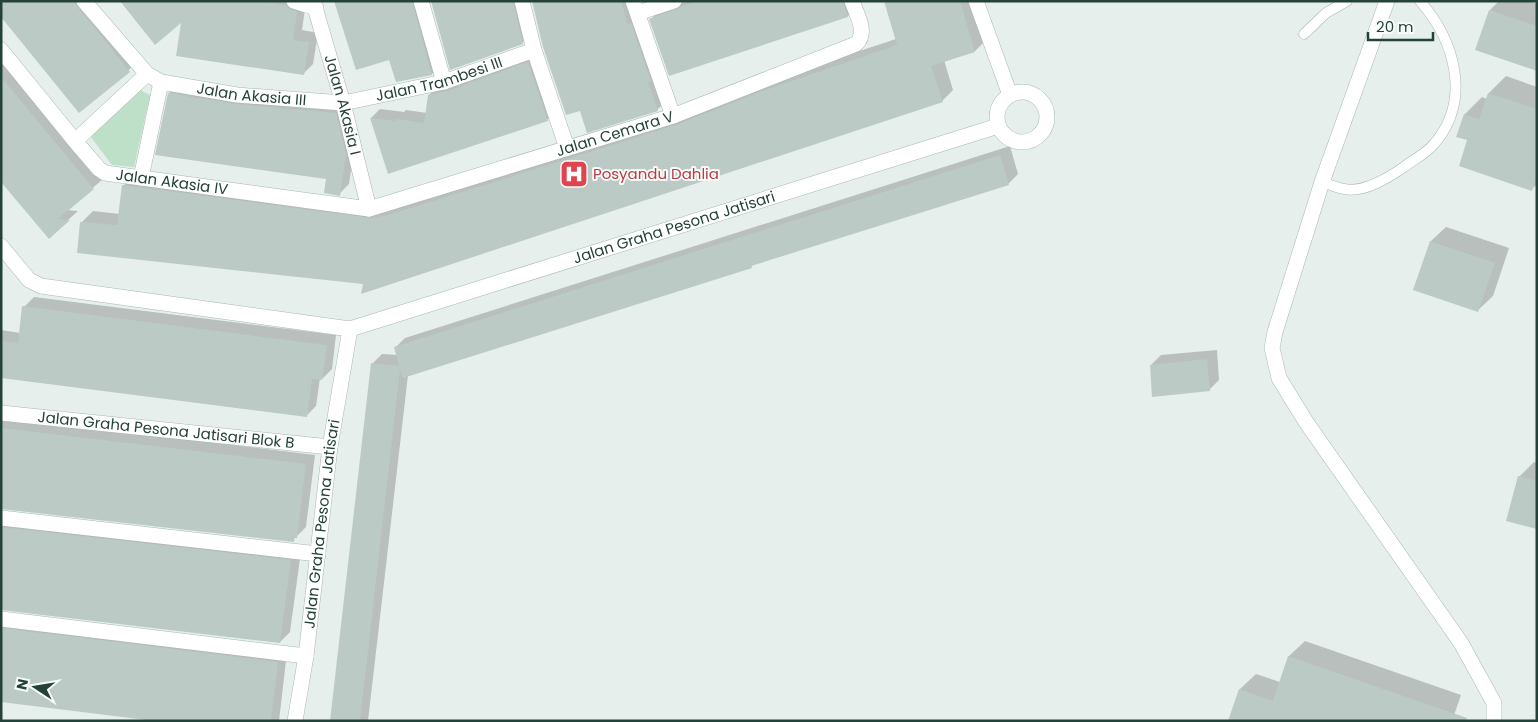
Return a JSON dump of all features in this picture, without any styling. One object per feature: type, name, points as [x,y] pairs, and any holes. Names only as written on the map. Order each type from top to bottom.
[{"type":"street","points":[[294,1],[314,5]]},
{"type":"street","points":[[420,1],[444,82]]},
{"type":"street","points":[[522,1],[534,50],[567,148]]},
{"type":"street","points":[[673,116],[636,7],[674,1]]},
{"type":"street","name":"Jalan Cemara V","points":[[370,209],[673,116],[856,44],[861,40],[862,32],[852,1]]},
{"type":"street","points":[[976,1],[1010,95]]},
{"type":"street","points":[[1388,1],[1322,182],[1275,332],[1272,348],[1279,378],[1312,430],[1461,643],[1494,703],[1494,721]]},
{"type":"street","name":"Jalan Akasia III","points":[[89,2],[147,74],[161,82],[237,96],[343,103]]},
{"type":"street","name":"Jalan Akasia I","points":[[314,5],[343,103],[370,209]]},
{"type":"street","name":"Jalan Akasia IV","points":[[1,50],[75,142],[99,169],[106,173],[370,209]]},
{"type":"street","name":"Jalan Trambesi III","points":[[343,103],[444,82],[534,50]]},
{"type":"street","points":[[75,142],[147,74]]},
{"type":"street","points":[[141,178],[161,82]]},
{"type":"street","points":[[1026,92],[1035,95],[1046,108],[1045,126],[1034,139],[1026,142],[1017,142],[1009,139],[998,126],[998,108],[1010,95],[1026,92]]},
{"type":"street","name":"Jalan Graha Pesona Jatisari","points":[[2,250],[29,280],[41,286],[350,328],[998,126]]},
{"type":"street","name":"Jalan Graha Pesona Jatisari","points":[[295,721],[306,656],[330,446],[350,328]]},
{"type":"street","name":"Jalan Graha Pesona Jatisari Blok B","points":[[1,413],[330,446]]},
{"type":"street","points":[[1,518],[318,554]]},
{"type":"street","points":[[1,619],[306,656]]},
{"type":"lane","points":[[1304,34],[1326,13],[1347,1]]},
{"type":"lane","points":[[1322,182],[1343,189],[1355,190],[1373,184],[1397,172],[1434,145],[1446,127],[1454,103],[1455,69],[1436,23],[1420,1]]},
{"type":"green space","points":[[135,87],[150,95],[134,167],[112,165],[87,132]]},
{"type":"building","points":[[1,1],[73,1],[130,72],[79,113],[1,17]]},
{"type":"building","points":[[120,1],[260,1],[286,5],[291,10],[297,12],[293,40],[309,42],[304,75],[176,56],[181,23],[155,45]]},
{"type":"building","points":[[334,1],[412,1],[432,75],[396,82],[389,60],[356,70]]},
{"type":"building","points":[[431,1],[513,1],[523,44],[450,70]]},
{"type":"building","points":[[532,1],[621,1],[628,24],[631,23],[651,82],[648,82],[658,111],[587,133],[580,111],[566,115],[543,47]]},
{"type":"building","points":[[696,1],[843,1],[848,17],[669,76],[649,19]]},
{"type":"building","points":[[884,1],[960,1],[975,52],[931,66],[943,102],[361,294],[363,284],[77,253],[80,222],[117,225],[122,185],[371,218],[388,215],[676,125],[768,89],[897,45]]},
{"type":"building","points":[[1489,10],[1537,26],[1537,71],[1475,50]]},
{"type":"building","points":[[528,62],[548,121],[388,174],[370,118],[424,123],[428,95],[447,91]]},
{"type":"building","points":[[1,77],[94,189],[58,219],[70,220],[49,239],[1,182]]},
{"type":"building","points":[[168,93],[236,104],[336,113],[346,154],[340,196],[324,193],[326,179],[155,155]]},
{"type":"building","points":[[1488,93],[1537,109],[1537,176],[1532,191],[1459,166],[1467,140],[1456,137],[1464,114],[1479,119]]},
{"type":"building","points":[[1000,155],[1009,185],[403,378],[400,370],[360,721],[330,721],[371,363],[399,366],[394,347]]},
{"type":"building","points":[[1430,241],[1495,263],[1478,312],[1413,290]]},
{"type":"building","points":[[22,306],[327,345],[322,380],[312,379],[307,417],[1,378],[1,341],[18,343]]},
{"type":"building","points":[[1207,359],[1210,391],[1152,397],[1150,365]]},
{"type":"building","points":[[1,428],[306,464],[297,538],[294,538],[294,542],[1,509]]},
{"type":"building","points":[[1518,476],[1537,481],[1537,529],[1506,521]]},
{"type":"building","points":[[1,527],[291,560],[280,643],[1,610]]},
{"type":"building","points":[[1,628],[278,662],[271,721],[155,721],[1,702]]},
{"type":"building","points":[[1288,656],[1467,718],[1466,721],[1228,721],[1239,689],[1273,701]]},
{"type":"place","name":"Posyandu Dahlia","points":[[574,174]]}]
